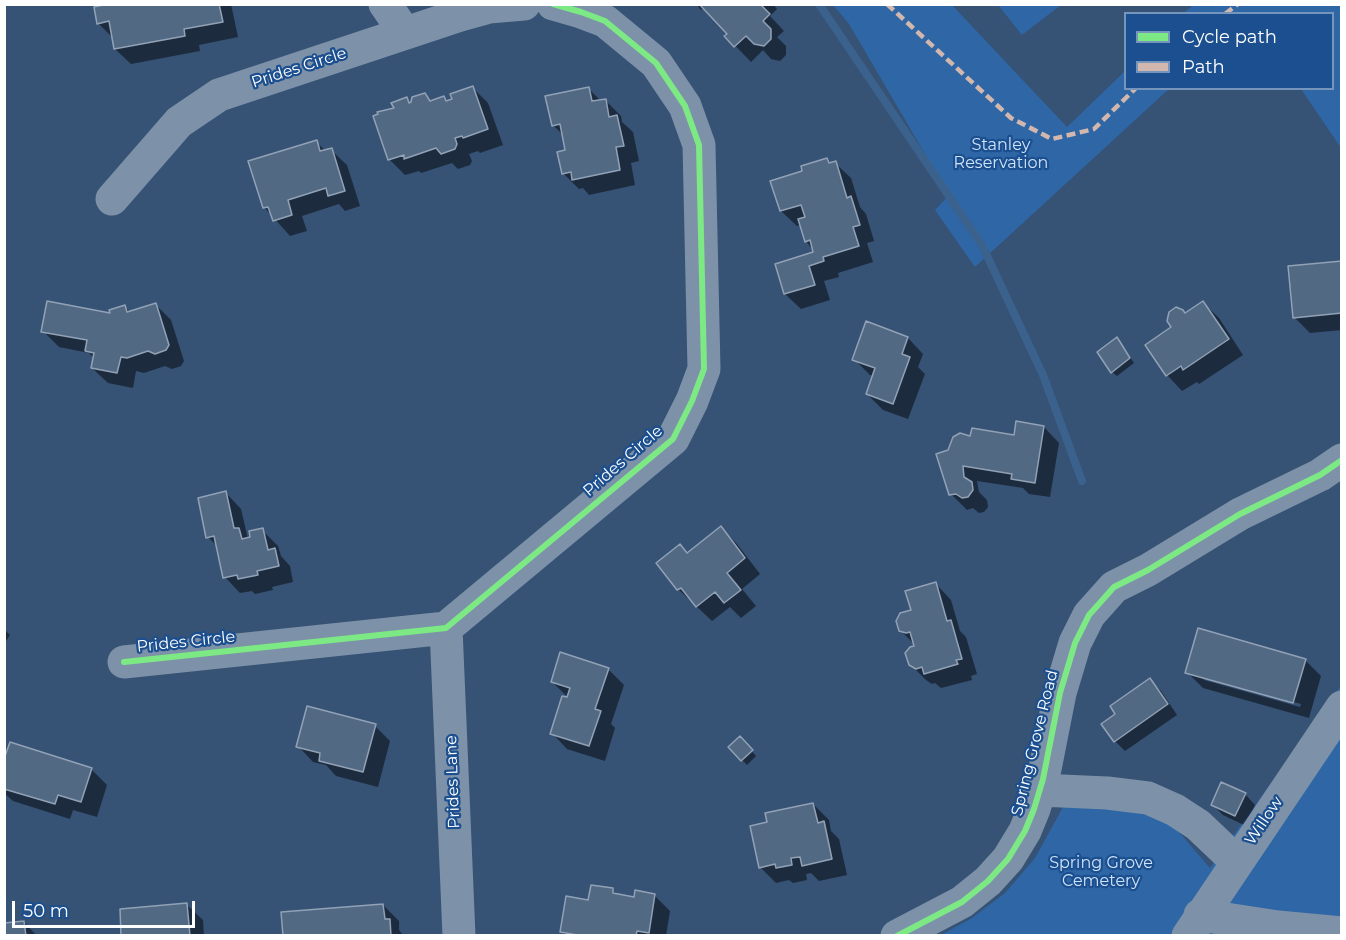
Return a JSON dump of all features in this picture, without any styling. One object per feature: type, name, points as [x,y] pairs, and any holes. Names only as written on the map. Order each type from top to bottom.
[{"type":"street","points":[[385,4],[405,33]]},
{"type":"street","name":"Prides Circle","points":[[112,199],[179,122],[219,95],[489,7],[524,4]]},
{"type":"street","name":"Prides Circle","points":[[124,662],[446,628],[674,439],[704,369],[699,145],[686,106],[656,63],[605,21],[553,4]]},
{"type":"street","name":"Spring Grove Road","points":[[897,936],[962,902],[988,881],[1008,859],[1025,831],[1040,790],[1060,693],[1075,643],[1089,615],[1114,587],[1148,570],[1240,514],[1320,475],[1341,460]]},
{"type":"street","name":"Prides Lane","points":[[446,628],[459,936]]},
{"type":"street","name":"Willow","points":[[1194,925],[1340,712]]},
{"type":"street","points":[[1040,790],[1107,793],[1148,798],[1176,810],[1198,825],[1237,862]]},
{"type":"street","points":[[1194,925],[1278,927],[1341,933]]},
{"type":"green space","points":[[1214,4],[1341,5],[1341,148],[1302,90],[1334,90],[1334,12],[1185,12],[1193,5],[1211,7]]},
{"type":"green space","name":"Stanley Reservation","points":[[833,5],[952,5],[1067,127],[1124,72],[1124,90],[1168,90],[975,267],[935,210],[949,195],[849,24]]},
{"type":"green space","points":[[998,5],[1061,5],[1022,35]]},
{"type":"green space","name":"Spring Grove Cemetery","points":[[1341,668],[1341,935],[939,936],[972,918],[1005,893],[1035,858],[1064,805],[1152,810],[1173,825],[1210,868],[1340,687]]},
{"type":"building","points":[[107,4],[219,4],[223,22],[184,29],[185,36],[114,49],[109,21],[97,24],[94,7]]},
{"type":"building","points":[[699,4],[760,4],[770,14],[763,21],[771,29],[771,39],[764,46],[754,44],[746,36],[734,47],[724,36],[727,34]]},
{"type":"building","points":[[473,86],[488,129],[463,138],[462,136],[455,138],[457,144],[455,149],[441,154],[436,148],[404,159],[404,155],[388,160],[373,116],[378,114],[377,112],[394,108],[391,103],[407,97],[409,103],[412,97],[425,93],[430,101],[444,96],[446,101],[452,99],[450,94]]},
{"type":"building","points":[[589,87],[592,101],[606,99],[609,117],[617,115],[624,146],[616,147],[620,170],[572,180],[571,172],[562,174],[557,152],[565,150],[560,124],[552,126],[545,96]]},
{"type":"building","points":[[317,140],[320,151],[332,148],[345,191],[328,196],[326,188],[288,200],[292,215],[273,221],[268,207],[263,208],[248,161]]},
{"type":"building","points":[[827,158],[829,163],[836,161],[847,198],[851,196],[860,225],[853,227],[859,246],[823,257],[824,261],[809,266],[815,285],[784,294],[775,264],[813,252],[810,240],[805,242],[798,219],[805,217],[801,205],[780,211],[770,181],[802,171],[801,166]]},
{"type":"building","points":[[1342,261],[1342,313],[1293,318],[1288,266]]},
{"type":"building","points":[[47,301],[110,313],[109,310],[125,305],[127,312],[156,303],[169,345],[166,350],[155,354],[148,351],[127,358],[121,357],[117,373],[91,368],[94,353],[85,351],[87,340],[41,332]]},
{"type":"building","points":[[1203,301],[1229,339],[1183,370],[1181,366],[1166,376],[1145,345],[1171,327],[1167,321],[1169,312],[1176,307],[1185,313]]},
{"type":"building","points":[[866,321],[908,337],[902,354],[910,357],[893,404],[866,394],[875,368],[852,360]]},
{"type":"building","points":[[1117,337],[1130,358],[1111,373],[1097,352]]},
{"type":"building","points":[[1016,421],[1044,426],[1035,483],[1011,479],[1012,474],[963,466],[964,477],[972,482],[973,490],[968,497],[949,495],[936,454],[948,450],[953,437],[960,433],[970,436],[972,428],[1014,435]]},
{"type":"building","points":[[226,491],[234,528],[239,528],[242,539],[250,537],[249,531],[263,528],[268,550],[275,548],[279,566],[257,571],[258,575],[238,579],[237,575],[223,578],[214,536],[206,538],[198,498]]},
{"type":"building","points":[[721,526],[745,558],[727,573],[741,590],[724,603],[715,592],[696,607],[681,588],[677,590],[656,563],[680,544],[687,553]]},
{"type":"building","points":[[936,582],[947,621],[951,620],[962,659],[956,660],[958,664],[924,674],[922,667],[916,669],[909,665],[905,653],[914,646],[910,632],[899,631],[896,621],[900,613],[911,610],[905,591]]},
{"type":"building","points":[[1198,628],[1306,659],[1293,703],[1185,673]]},
{"type":"building","points":[[560,652],[609,668],[595,709],[601,711],[589,746],[550,734],[562,696],[567,697],[570,688],[551,682]]},
{"type":"building","points":[[1150,678],[1168,704],[1114,742],[1101,724],[1115,714],[1110,706]]},
{"type":"building","points":[[307,706],[376,724],[363,772],[319,761],[320,753],[296,747]]},
{"type":"building","points":[[740,736],[753,750],[741,761],[728,747]]},
{"type":"building","points":[[10,742],[92,768],[81,802],[58,795],[55,804],[4,789],[4,759]]},
{"type":"building","points":[[1221,782],[1246,793],[1235,816],[1211,805]]},
{"type":"building","points":[[813,803],[818,823],[824,821],[832,859],[802,866],[800,857],[791,858],[792,865],[776,868],[775,864],[759,868],[750,826],[767,822],[765,813]]},
{"type":"building","points":[[591,885],[613,888],[613,893],[634,897],[635,890],[655,894],[649,933],[637,931],[636,936],[583,936],[560,932],[566,896],[588,900]]},
{"type":"building","points":[[187,903],[190,936],[121,936],[120,909]]},
{"type":"building","points":[[383,904],[385,919],[390,919],[391,936],[283,936],[281,912]]},
{"type":"building","points":[[24,921],[26,936],[4,936],[4,923]]},
{"type":"waterway","points":[[819,4],[982,245],[1043,375],[1082,481]]},
{"type":"marked path","points":[[887,4],[1011,118],[1052,139],[1094,129],[1134,90]]},
{"type":"marked path","points":[[1228,12],[1238,4]]},
{"type":"cycle path","points":[[124,662],[446,628],[673,439],[692,401],[704,369],[699,145],[685,106],[656,63],[605,21],[553,4]]},
{"type":"cycle path","points":[[897,936],[962,902],[988,881],[1008,859],[1025,831],[1034,809],[1043,779],[1060,693],[1075,643],[1089,615],[1114,587],[1148,570],[1240,514],[1320,475],[1342,460]]}]
